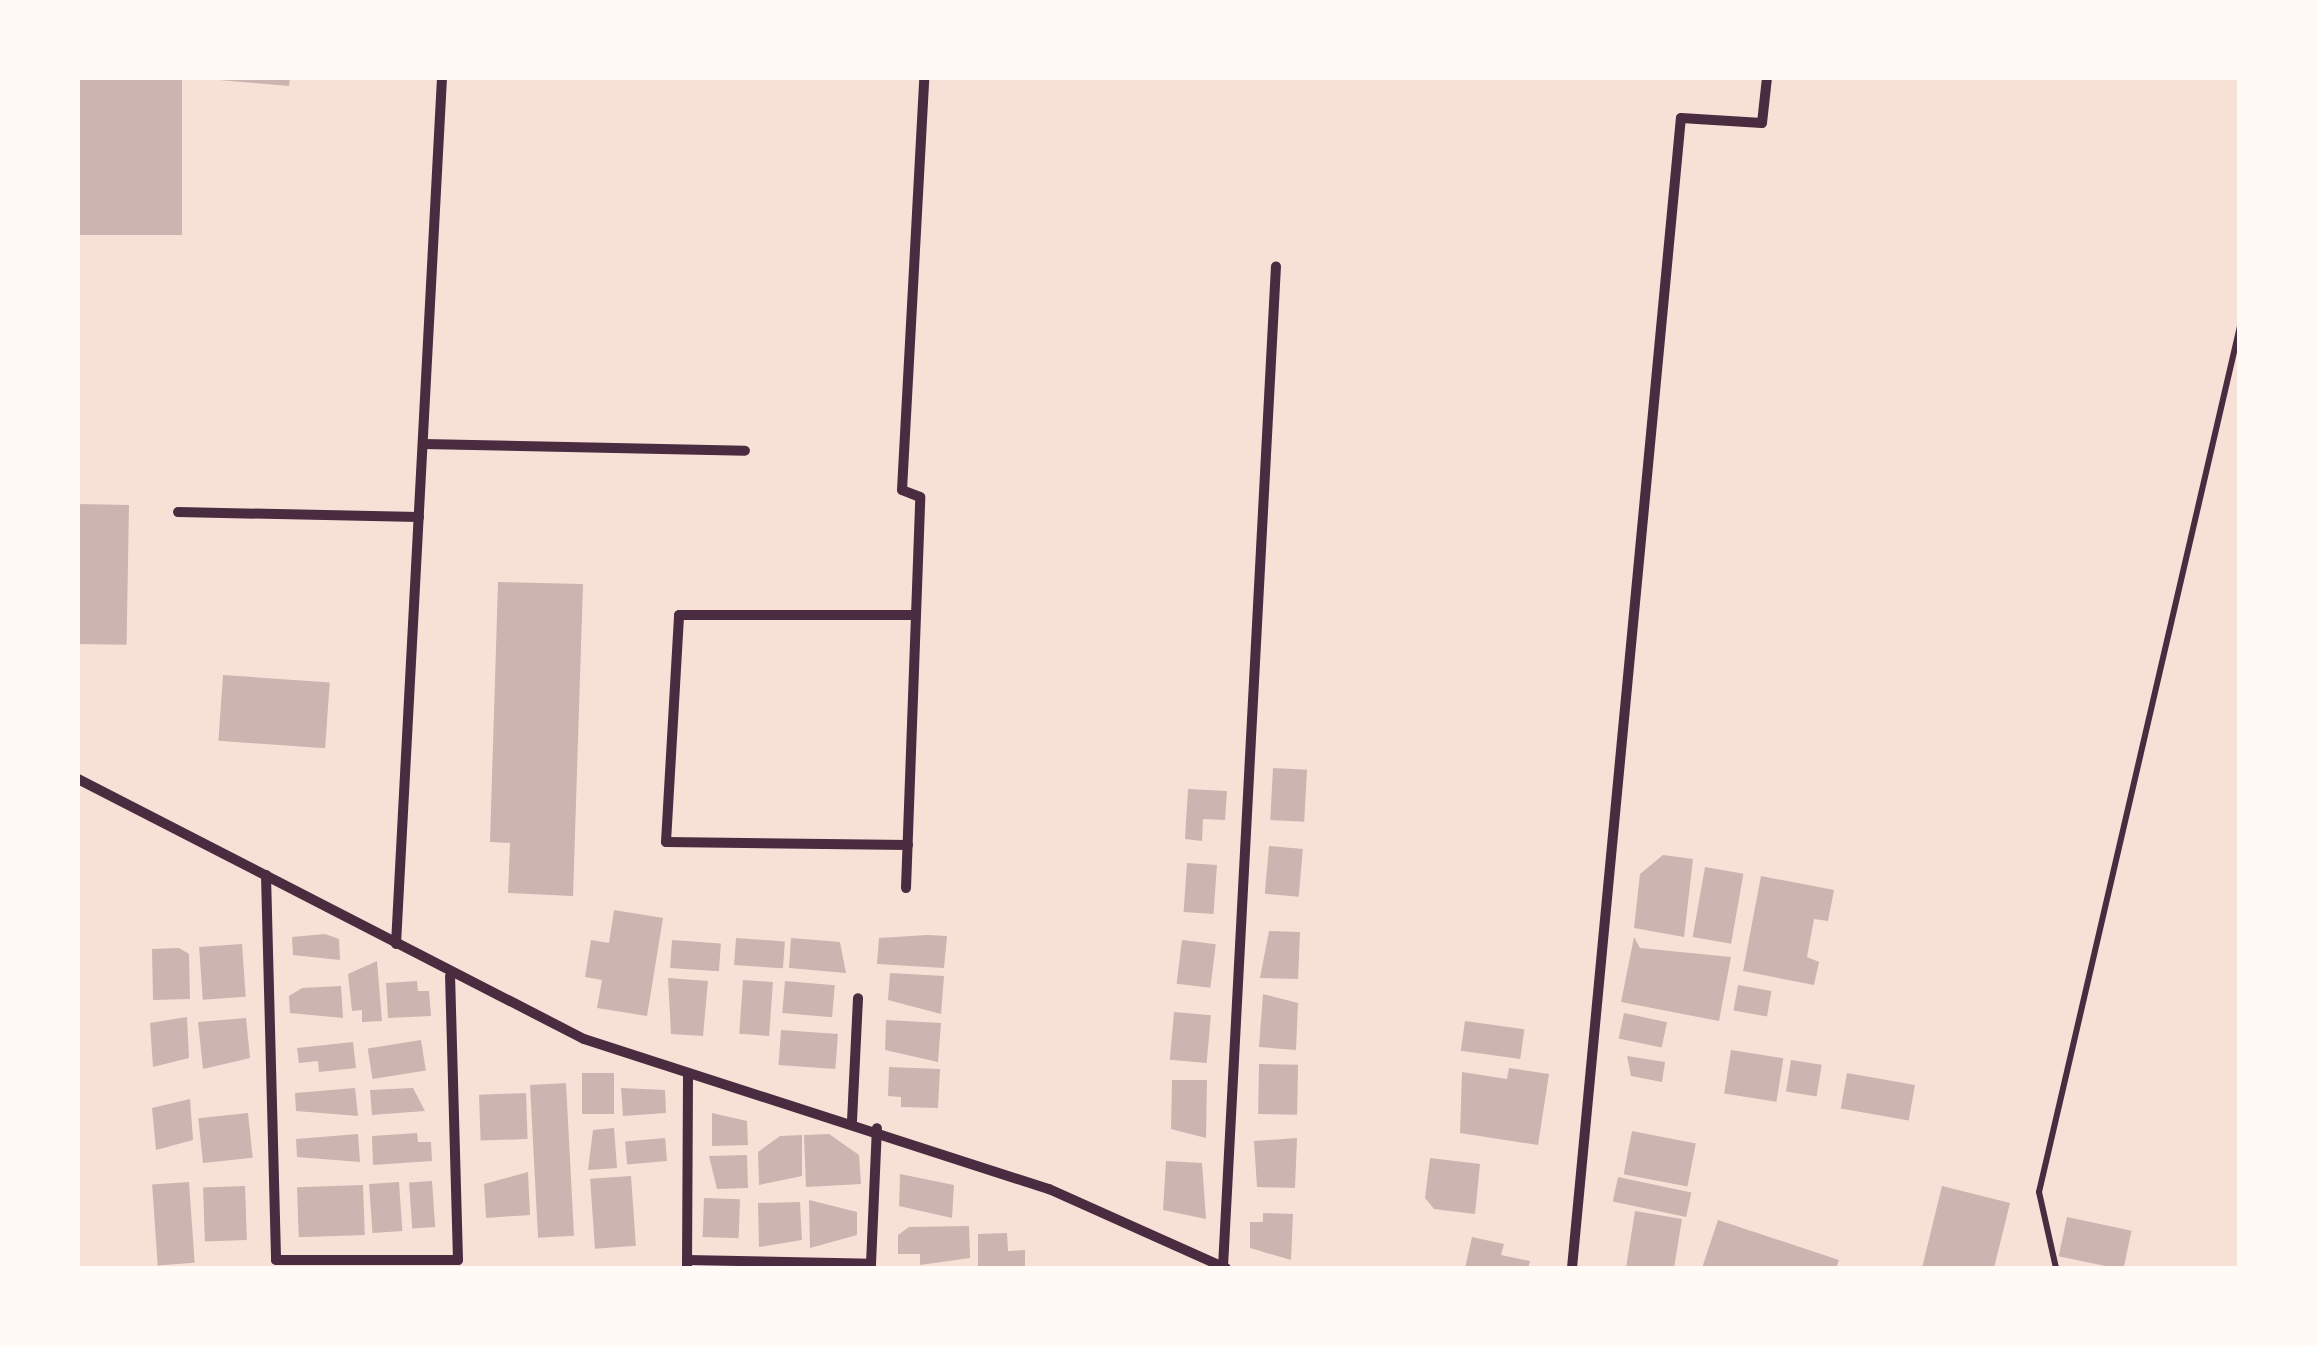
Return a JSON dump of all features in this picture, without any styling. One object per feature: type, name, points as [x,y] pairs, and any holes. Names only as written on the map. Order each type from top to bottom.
[{"type":"street","points":[[396,944],[442,78]]},
{"type":"street","points":[[906,888],[920,498],[902,490],[924,78]]},
{"type":"street","points":[[1572,1268],[1681,118],[1762,123],[1768,78]]},
{"type":"street","points":[[78,778],[450,976],[584,1039],[877,1128],[1050,1189],[1224,1268],[1276,266]]},
{"type":"street","points":[[423,444],[746,451]]},
{"type":"street","points":[[178,512],[418,517]]},
{"type":"street","points":[[908,846],[666,842],[679,615],[916,615]]},
{"type":"street","points":[[266,875],[276,1260],[458,1260],[450,976]]},
{"type":"street","points":[[852,1120],[858,998]]},
{"type":"street","points":[[688,1073],[687,1264],[871,1264],[877,1128]]},
{"type":"path","points":[[2056,1268],[2038,1192],[2240,326]]},
{"type":"building","points":[[78,78],[182,78],[182,235],[78,235]]},
{"type":"building","points":[[196,78],[290,78],[289,86]]},
{"type":"building","points":[[78,504],[129,505],[127,645],[78,644]]},
{"type":"building","points":[[498,582],[583,584],[573,896],[508,893],[510,843],[490,842]]},
{"type":"building","points":[[223,675],[330,682],[325,748],[218,741]]},
{"type":"building","points":[[1273,768],[1307,770],[1304,822],[1270,820]]},
{"type":"building","points":[[1188,789],[1227,791],[1225,820],[1203,819],[1202,841],[1185,839]]},
{"type":"building","points":[[1269,846],[1303,849],[1299,897],[1265,894]]},
{"type":"building","points":[[1663,855],[1693,859],[1684,937],[1634,928],[1640,874]]},
{"type":"building","points":[[1187,863],[1217,865],[1214,914],[1184,912]]},
{"type":"building","points":[[1705,867],[1743,874],[1731,944],[1693,937]]},
{"type":"building","points":[[1761,876],[1834,890],[1828,921],[1814,919],[1807,957],[1819,962],[1814,985],[1743,971]]},
{"type":"building","points":[[614,910],[663,918],[647,1016],[597,1008],[602,980],[585,977],[591,940],[609,943]]},
{"type":"building","points":[[1269,931],[1300,932],[1298,979],[1260,978]]},
{"type":"building","points":[[325,934],[339,939],[340,960],[293,955],[292,937]]},
{"type":"building","points":[[947,936],[944,968],[877,964],[879,938]]},
{"type":"building","points":[[1634,937],[1640,948],[1731,957],[1719,1021],[1621,1002]]},
{"type":"building","points":[[736,938],[785,941],[783,968],[734,965]]},
{"type":"building","points":[[791,938],[840,942],[846,973],[789,968]]},
{"type":"building","points":[[672,940],[721,943],[719,971],[670,968]]},
{"type":"building","points":[[1182,940],[1216,944],[1210,988],[1177,984]]},
{"type":"building","points":[[242,944],[246,997],[203,1000],[199,947]]},
{"type":"building","points":[[179,948],[189,954],[190,999],[153,1000],[152,949]]},
{"type":"building","points":[[377,961],[382,1021],[362,1022],[362,1010],[352,1011],[348,974]]},
{"type":"building","points":[[890,973],[944,976],[941,1014],[888,1000]]},
{"type":"building","points":[[668,978],[708,981],[703,1036],[671,1034]]},
{"type":"building","points":[[743,980],[773,982],[769,1036],[739,1034]]},
{"type":"building","points":[[417,981],[418,991],[429,991],[431,1016],[388,1018],[386,983]]},
{"type":"building","points":[[785,981],[835,985],[832,1017],[782,1013]]},
{"type":"building","points":[[1738,985],[1771,991],[1767,1017],[1733,1011]]},
{"type":"building","points":[[341,986],[343,1018],[290,1013],[289,996],[302,988]]},
{"type":"building","points":[[1263,994],[1298,1003],[1296,1050],[1259,1047]]},
{"type":"building","points":[[1174,1012],[1211,1015],[1207,1063],[1170,1060]]},
{"type":"building","points":[[1624,1013],[1667,1022],[1662,1048],[1619,1038]]},
{"type":"building","points":[[187,1017],[189,1058],[153,1067],[150,1023]]},
{"type":"building","points":[[246,1018],[250,1058],[203,1069],[198,1022]]},
{"type":"building","points":[[886,1020],[941,1023],[938,1062],[885,1050]]},
{"type":"building","points":[[1465,1021],[1524,1029],[1520,1059],[1461,1051]]},
{"type":"building","points":[[781,1030],[838,1034],[835,1069],[779,1065]]},
{"type":"building","points":[[421,1040],[426,1071],[373,1079],[368,1048]]},
{"type":"building","points":[[353,1042],[356,1068],[319,1072],[318,1061],[299,1063],[297,1048]]},
{"type":"building","points":[[1731,1050],[1783,1058],[1776,1102],[1724,1093]]},
{"type":"building","points":[[1627,1056],[1665,1062],[1662,1082],[1631,1076]]},
{"type":"building","points":[[1791,1060],[1822,1065],[1817,1096],[1786,1092]]},
{"type":"building","points":[[1259,1064],[1298,1065],[1297,1115],[1258,1114]]},
{"type":"building","points":[[889,1067],[940,1069],[938,1108],[901,1107],[901,1097],[888,1096]]},
{"type":"building","points":[[1509,1068],[1549,1074],[1538,1145],[1460,1133],[1462,1072],[1507,1079]]},
{"type":"building","points":[[582,1073],[614,1073],[614,1114],[582,1114]]},
{"type":"building","points":[[1847,1073],[1915,1085],[1909,1120],[1841,1108]]},
{"type":"building","points":[[1172,1080],[1207,1080],[1206,1138],[1171,1129]]},
{"type":"building","points":[[566,1083],[574,1236],[538,1238],[530,1085]]},
{"type":"building","points":[[355,1088],[358,1116],[296,1111],[295,1093]]},
{"type":"building","points":[[413,1088],[425,1111],[372,1115],[370,1090]]},
{"type":"building","points":[[621,1088],[665,1090],[666,1113],[623,1116]]},
{"type":"building","points":[[526,1093],[528,1139],[481,1141],[479,1095]]},
{"type":"building","points":[[190,1099],[193,1140],[156,1150],[152,1108]]},
{"type":"building","points":[[248,1113],[253,1158],[203,1163],[198,1118]]},
{"type":"building","points":[[712,1113],[747,1121],[748,1145],[712,1146]]},
{"type":"building","points":[[614,1128],[617,1168],[588,1170],[593,1130]]},
{"type":"building","points":[[1632,1131],[1696,1143],[1687,1187],[1624,1174]]},
{"type":"building","points":[[417,1133],[418,1142],[431,1142],[432,1161],[373,1165],[372,1136]]},
{"type":"building","points":[[358,1134],[360,1162],[297,1157],[296,1139]]},
{"type":"building","points":[[829,1134],[859,1155],[861,1184],[806,1187],[804,1135]]},
{"type":"building","points":[[802,1135],[802,1176],[759,1185],[758,1152],[780,1136]]},
{"type":"building","points":[[665,1138],[667,1161],[627,1164],[625,1141]]},
{"type":"building","points":[[1297,1138],[1295,1188],[1257,1187],[1254,1141]]},
{"type":"building","points":[[747,1155],[748,1188],[717,1189],[709,1156]]},
{"type":"building","points":[[1430,1158],[1480,1164],[1475,1214],[1434,1209],[1425,1198]]},
{"type":"building","points":[[1166,1161],[1202,1163],[1206,1219],[1163,1210]]},
{"type":"building","points":[[528,1172],[530,1215],[486,1218],[484,1184]]},
{"type":"building","points":[[900,1174],[954,1185],[952,1218],[899,1206]]},
{"type":"building","points":[[631,1176],[636,1246],[595,1249],[590,1179]]},
{"type":"building","points":[[1618,1177],[1691,1193],[1686,1217],[1613,1201]]},
{"type":"building","points":[[432,1181],[435,1227],[412,1228],[409,1183]]},
{"type":"building","points":[[189,1182],[195,1263],[158,1265],[152,1185]]},
{"type":"building","points":[[399,1182],[402,1231],[372,1233],[369,1184]]},
{"type":"building","points":[[363,1185],[365,1235],[299,1237],[297,1187]]},
{"type":"building","points":[[245,1186],[247,1240],[205,1241],[203,1187]]},
{"type":"building","points":[[1942,1186],[2010,1203],[1994,1268],[1922,1268]]},
{"type":"building","points":[[704,1198],[740,1199],[739,1238],[703,1237]]},
{"type":"building","points":[[809,1200],[857,1212],[857,1235],[810,1248]]},
{"type":"building","points":[[800,1202],[802,1240],[759,1247],[758,1203]]},
{"type":"building","points":[[1635,1211],[1682,1219],[1674,1268],[1626,1268]]},
{"type":"building","points":[[1263,1213],[1293,1214],[1291,1260],[1250,1248],[1250,1222],[1263,1222]]},
{"type":"building","points":[[2067,1217],[2132,1231],[2124,1268],[2059,1256]]},
{"type":"building","points":[[1718,1220],[1839,1260],[1836,1268],[1702,1268]]},
{"type":"building","points":[[969,1226],[970,1258],[920,1265],[920,1254],[898,1254],[898,1235],[909,1227]]},
{"type":"building","points":[[1007,1233],[1008,1251],[1025,1250],[1025,1268],[978,1268],[978,1234]]},
{"type":"building","points":[[1472,1237],[1504,1244],[1501,1255],[1530,1261],[1528,1268],[1465,1268]]}]
